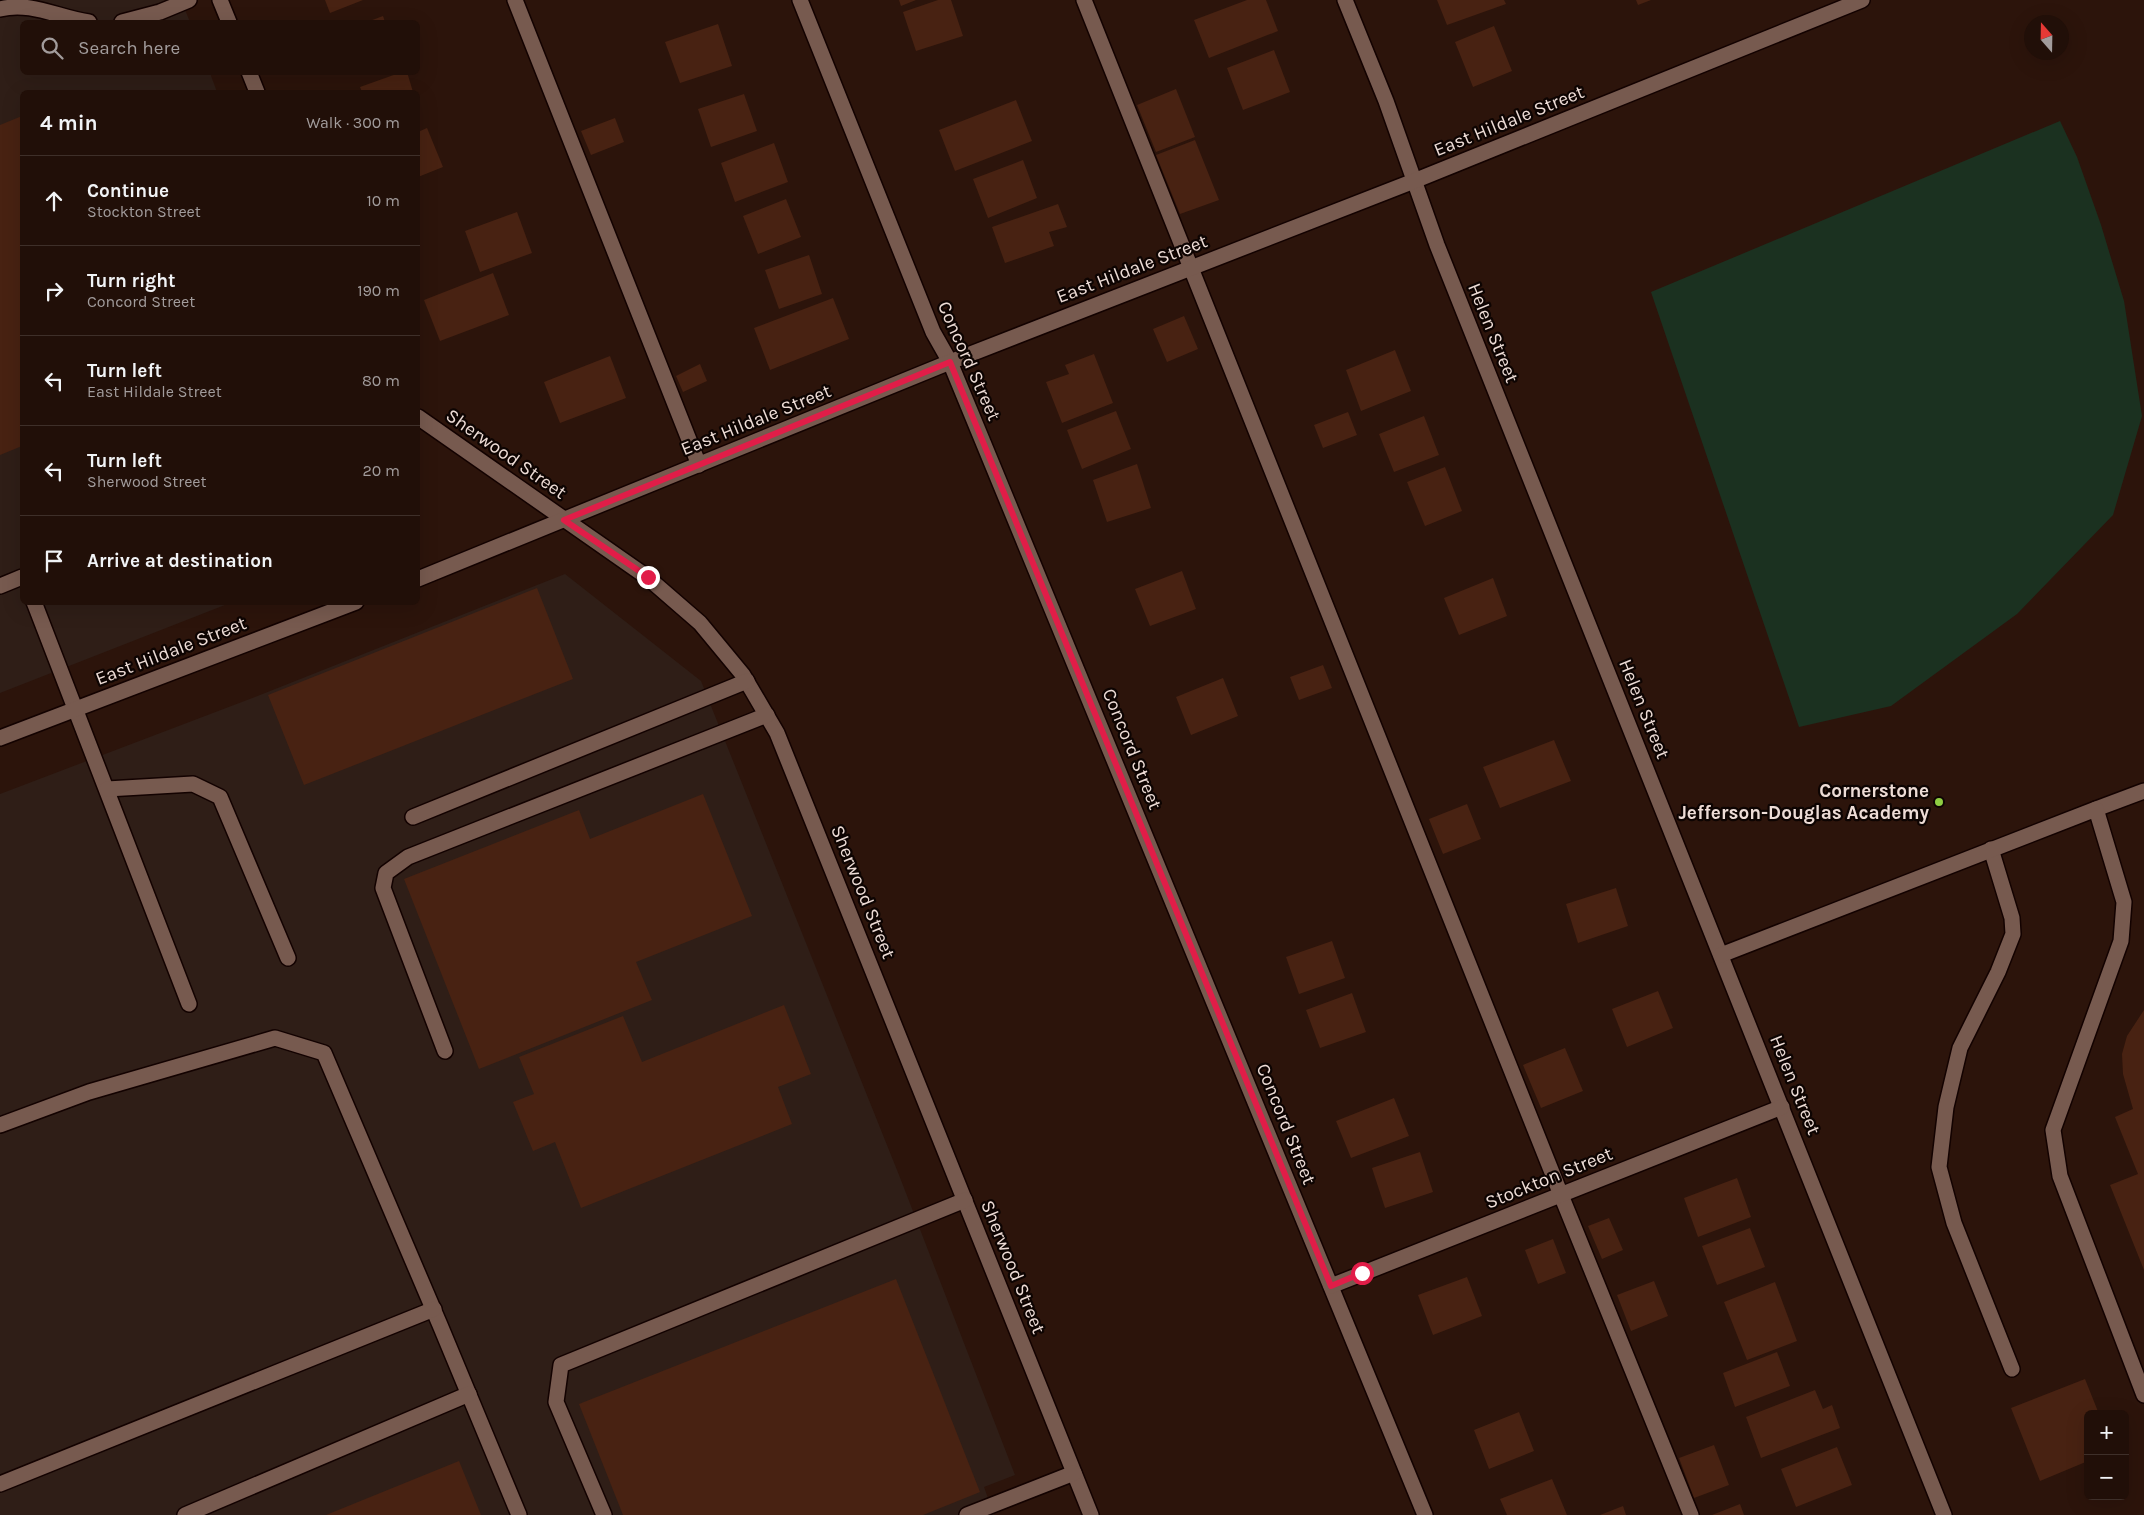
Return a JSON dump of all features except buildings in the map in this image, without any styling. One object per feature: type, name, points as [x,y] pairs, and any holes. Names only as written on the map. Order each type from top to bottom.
[{"type":"street","points":[[130,20],[160,12],[189,0]]},
{"type":"street","points":[[220,0],[228,20]]},
{"type":"street","points":[[515,0],[698,465]]},
{"type":"street","name":"Concord Street","points":[[800,0],[933,332],[950,362],[1425,1515]]},
{"type":"street","points":[[1084,0],[1561,1195],[1691,1515]]},
{"type":"street","name":"Helen Street","points":[[1345,0],[1386,101],[1440,254],[1944,1515]]},
{"type":"street","name":"East Hildale Street","points":[[420,578],[950,362],[1414,181],[1862,0]]},
{"type":"street","points":[[0,9],[10,6],[26,6],[73,20]]},
{"type":"street","points":[[250,75],[256,90]]},
{"type":"street","name":"Sherwood Street","points":[[420,418],[648,577],[700,623],[747,682],[777,733],[1091,1515]]},
{"type":"street","points":[[0,586],[20,578]]},
{"type":"street","points":[[35,605],[77,709],[189,1004]]},
{"type":"street","name":"East Hildale Street","points":[[0,738],[348,605]]},
{"type":"street","points":[[414,817],[747,682]]},
{"type":"street","points":[[446,1051],[383,888],[386,873],[408,857],[766,715]]},
{"type":"street","points":[[107,788],[193,784],[220,798],[288,958]]},
{"type":"street","points":[[1721,955],[2144,790]]},
{"type":"street","points":[[2096,809],[2124,902],[2121,941],[2054,1130],[2060,1176],[2144,1395]]},
{"type":"street","points":[[1991,849],[2012,918],[2013,934],[1998,972],[1960,1048],[1946,1107],[1939,1167],[1954,1222],[2012,1369]]},
{"type":"street","points":[[0,1125],[89,1092],[275,1038],[324,1053],[434,1310],[518,1515]]},
{"type":"street","name":"Stockton Street","points":[[1331,1286],[1782,1107]]},
{"type":"street","points":[[604,1515],[556,1402],[561,1366],[965,1200]]},
{"type":"street","points":[[0,1484],[434,1310]]},
{"type":"street","points":[[185,1515],[469,1394]]},
{"type":"street","points":[[967,1515],[1074,1473]]},
{"type":"shaded area","points":[[0,0],[181,0],[189,20],[20,20],[20,75],[211,75],[216,90],[20,90],[20,605],[225,605],[0,693]]},
{"type":"shaded area","points":[[565,574],[701,681],[899,1175],[1015,1475],[984,1487],[994,1515],[0,1515],[0,794],[255,697]]},
{"type":"green space","points":[[2060,121],[2077,157],[2101,225],[2124,301],[2142,416],[2113,515],[2017,614],[1891,706],[1799,727],[1651,292]]},
{"type":"place","name":"Cornerstone Jefferson-Douglas Academy","points":[[1939,802]]},
{"type":"route","points":[[648,577],[564,520],[950,362],[1331,1286],[1362,1273]]}]
